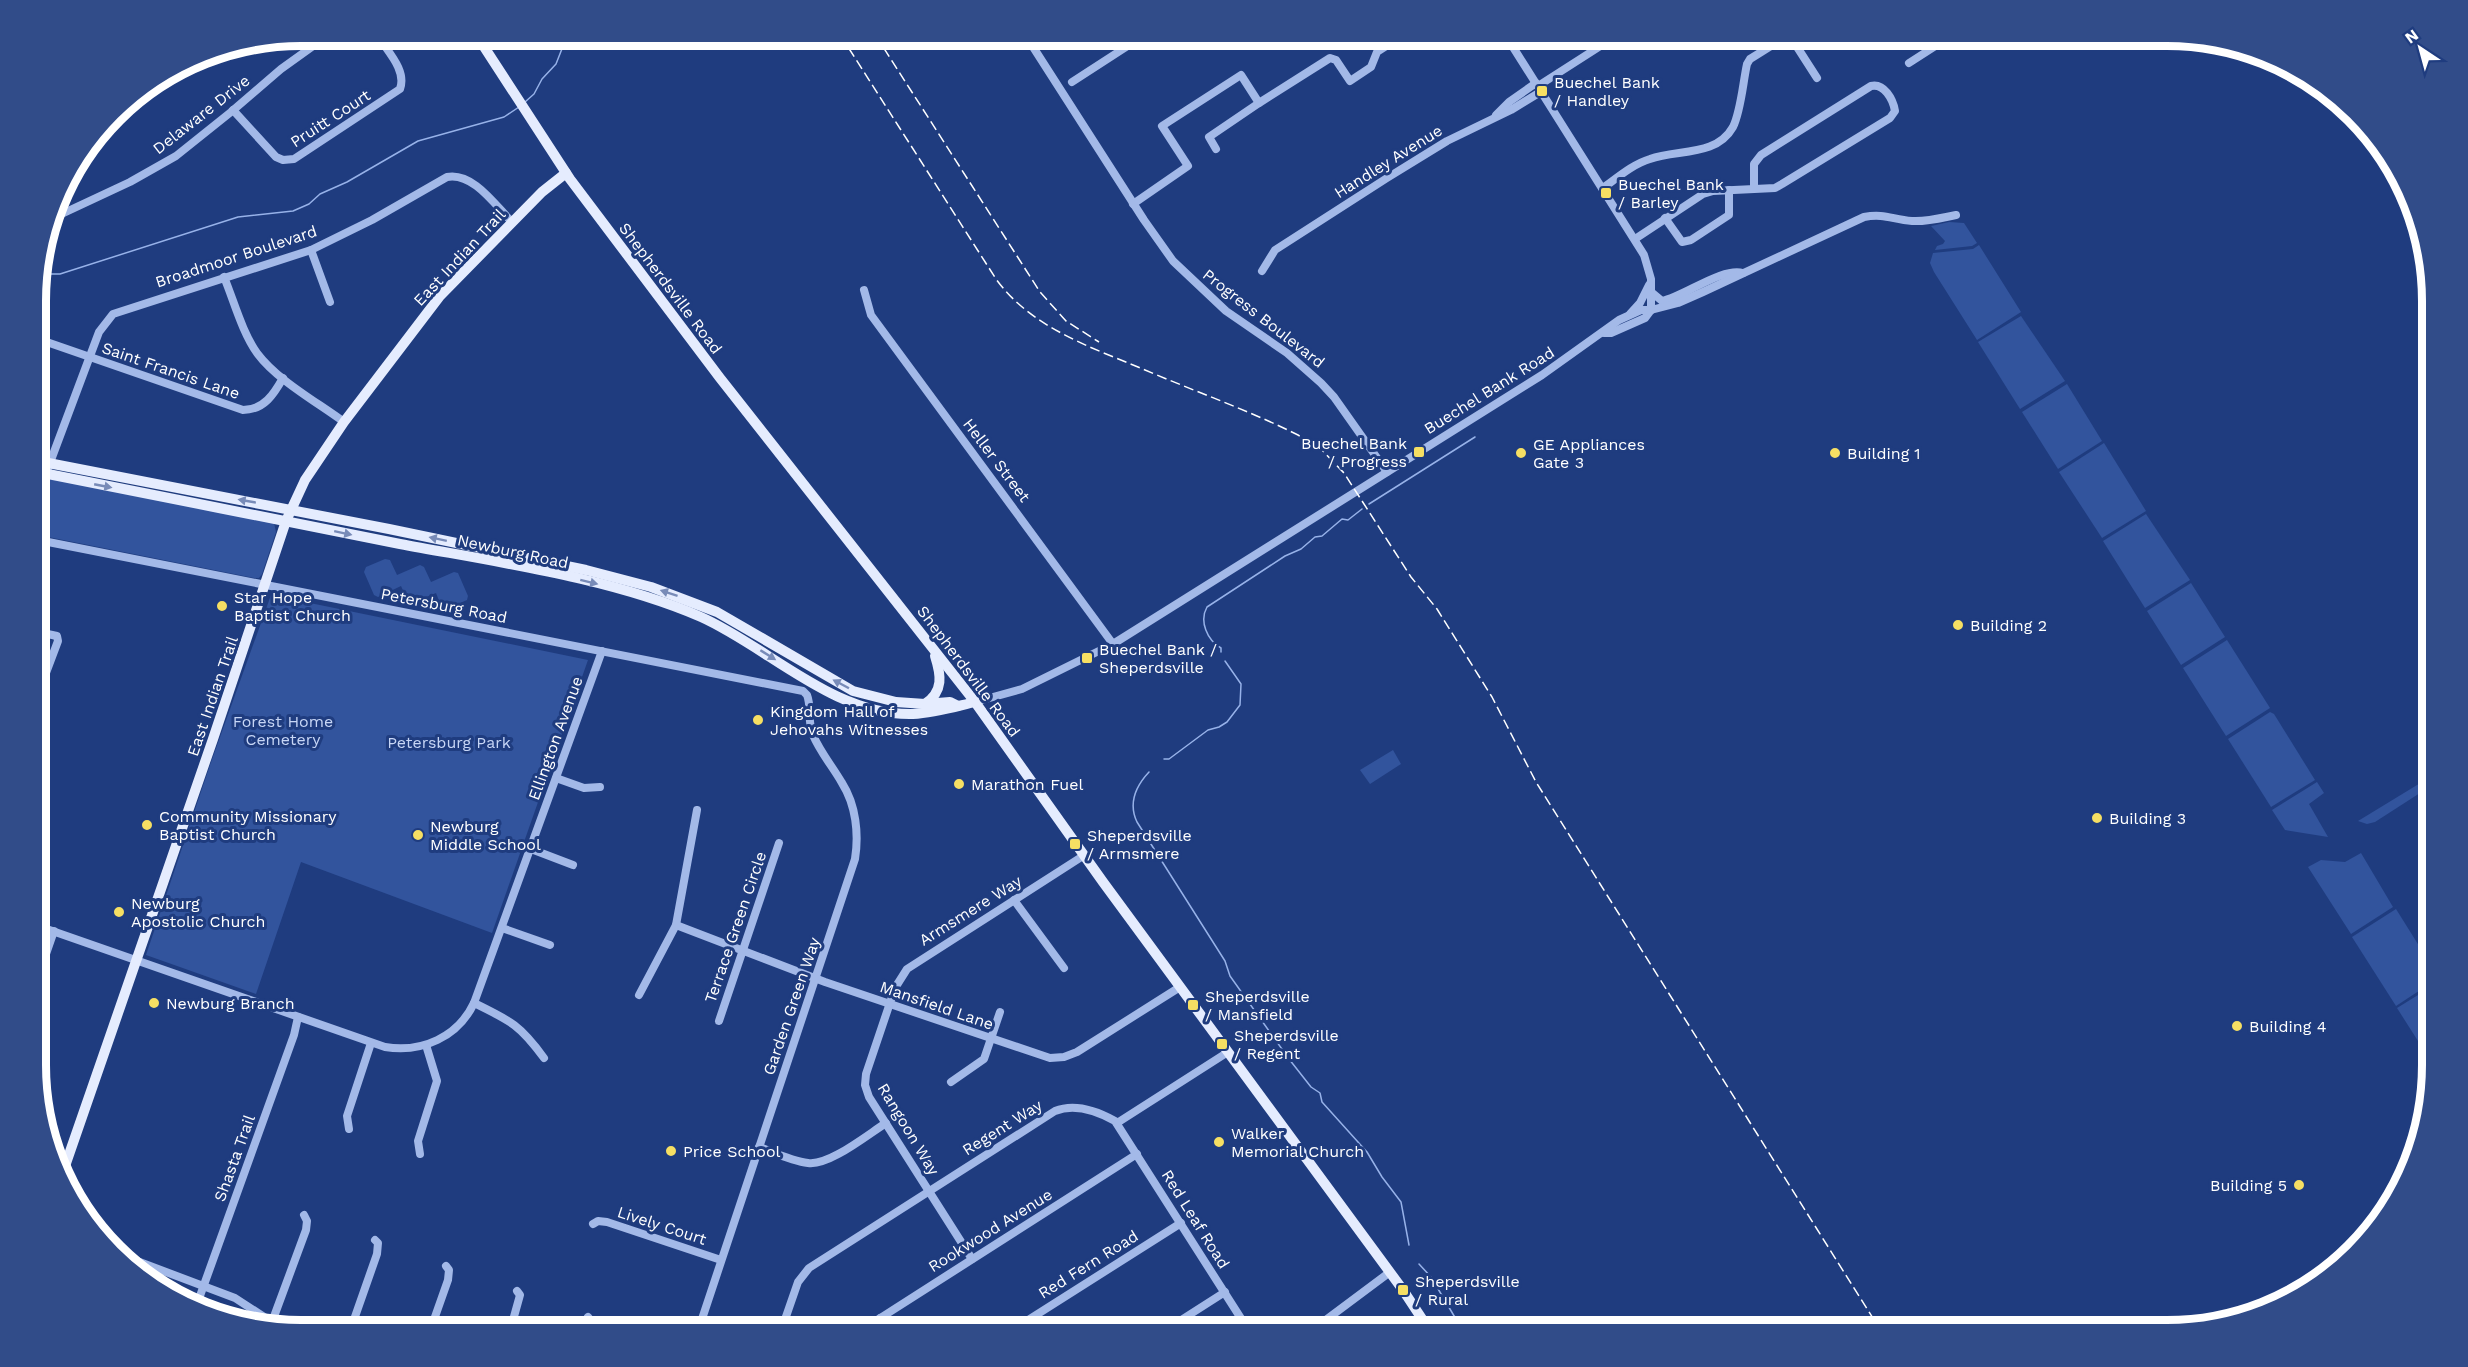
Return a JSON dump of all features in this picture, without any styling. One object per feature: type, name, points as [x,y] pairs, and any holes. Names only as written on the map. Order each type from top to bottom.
[{"type":"main road","name":"Shepherdsville Road","points":[[483,46],[566,173],[720,378],[975,702],[1083,856],[1390,1272],[1423,1320]]},
{"type":"main road","name":"East Indian Trail","points":[[66,1163],[266,585],[286,521],[305,480],[344,422],[440,296],[542,192],[566,173]]},
{"type":"main road","name":"Newburg Road","points":[[46,470],[291,509],[575,568],[651,587],[720,613],[853,691],[878,699],[925,704],[950,702],[958,706]]},
{"type":"main road","name":"Newburg Road","points":[[46,470],[286,521],[511,565],[587,582],[659,602],[717,625],[837,696],[871,709],[914,714],[951,710],[975,702]]},
{"type":"main road","points":[[925,704],[937,693],[941,682],[940,671],[931,644]]},
{"type":"street","name":"Delaware Drive","points":[[62,214],[152,171],[176,156],[281,69],[313,46]]},
{"type":"street","name":"Pruitt Court","points":[[233,110],[276,157],[283,160],[294,159],[400,88],[402,81],[400,70],[384,46]]},
{"type":"street","name":"Progress Boulevard","points":[[1032,46],[1159,243],[1190,279],[1226,311],[1287,353],[1334,396],[1387,472]]},
{"type":"street","points":[[1072,82],[1128,46]]},
{"type":"street","points":[[1216,149],[1209,137],[1330,58],[1336,60],[1350,81],[1371,67],[1377,52],[1386,46]]},
{"type":"street","points":[[1512,46],[1647,260],[1651,310],[1644,318],[1611,333],[1604,333]]},
{"type":"street","name":"Handley Avenue","points":[[1262,270],[1275,250],[1447,141],[1512,110],[1539,87],[1601,46]]},
{"type":"street","points":[[1603,188],[1649,159],[1696,151],[1713,146],[1721,140],[1736,120],[1747,64],[1750,59],[1771,46]]},
{"type":"street","points":[[1795,46],[1817,78]]},
{"type":"street","points":[[1909,63],[1930,46]]},
{"type":"street","points":[[1133,204],[1188,166],[1162,126],[1241,75],[1259,103]]},
{"type":"street","points":[[1635,239],[1702,194],[1775,188],[1890,118],[1895,111],[1886,92],[1882,87],[1871,86],[1761,155],[1754,164],[1754,189]]},
{"type":"street","name":"Broadmoor Boulevard","points":[[46,467],[99,332],[113,314],[311,250],[344,235],[453,176],[469,180],[512,222]]},
{"type":"street","points":[[1665,218],[1682,242],[1691,240],[1729,215],[1729,190]]},
{"type":"street","points":[[1650,287],[1662,301],[1672,298],[1730,272],[1744,273],[1864,217],[1884,214],[1909,221],[1922,221],[1956,215]]},
{"type":"street","points":[[311,250],[330,303]]},
{"type":"street","name":"Buechel Bank Road","points":[[975,702],[1022,689],[1113,644],[1542,375],[1604,333],[1609,327],[1641,310],[1651,310],[1678,303],[1744,273]]},
{"type":"street","points":[[224,277],[253,347],[266,363],[344,422]]},
{"type":"street","points":[[1628,317],[1650,287]]},
{"type":"street","name":"Heller Street","points":[[864,290],[871,315],[1113,644]]},
{"type":"street","name":"Saint Francis Lane","points":[[46,342],[243,410],[252,410],[264,404],[284,378]]},
{"type":"street","name":"Petersburg Road","points":[[46,542],[803,691],[807,694]]},
{"type":"street","points":[[46,634],[58,638],[46,672]]},
{"type":"street","name":"Ellington Avenue","points":[[426,1044],[454,1029],[463,1021],[474,1003],[602,651]]},
{"type":"street","name":"Garden Green Way","points":[[702,1320],[855,859],[857,836],[848,794],[810,729],[807,694]]},
{"type":"street","points":[[556,778],[584,788],[600,787]]},
{"type":"street","points":[[639,995],[676,925],[697,810]]},
{"type":"street","name":"Terrace Green Circle","points":[[719,1021],[779,843]]},
{"type":"street","points":[[531,849],[573,865]]},
{"type":"street","name":"Armsmere Way","points":[[889,1005],[899,979],[907,969],[1083,856]]},
{"type":"street","points":[[1014,900],[1064,968]]},
{"type":"street","name":"Mansfield Lane","points":[[676,925],[816,979],[1046,1057],[1064,1057],[1077,1052],[1180,987]]},
{"type":"street","points":[[46,928],[371,1043],[392,1048],[414,1048],[426,1044],[437,1081],[418,1141],[420,1154]]},
{"type":"street","points":[[502,928],[550,945]]},
{"type":"street","points":[[46,954],[54,931]]},
{"type":"street","points":[[474,1003],[516,1025],[530,1038],[544,1058]]},
{"type":"street","name":"Rangoon Way","points":[[889,1005],[865,1078],[869,1097],[972,1259]]},
{"type":"street","points":[[951,1082],[982,1062],[1000,1012]]},
{"type":"street","name":"Shasta Trail","points":[[199,1299],[287,1055],[298,1017]]},
{"type":"street","points":[[349,1130],[347,1116],[371,1043]]},
{"type":"street","points":[[1117,1123],[1228,1052]]},
{"type":"street","name":"Regent Way","points":[[785,1320],[801,1277],[815,1264],[1060,1109],[1082,1108],[1117,1123]]},
{"type":"street","points":[[759,1147],[802,1162],[816,1163],[831,1158],[886,1123]]},
{"type":"street","name":"Red Leaf Road","points":[[1117,1123],[1242,1320]]},
{"type":"street","name":"Rookwood Avenue","points":[[877,1320],[1137,1154]]},
{"type":"street","points":[[273,1319],[306,1230],[307,1221],[304,1215]]},
{"type":"street","name":"Lively Court","points":[[593,1224],[598,1221],[607,1222],[722,1260]]},
{"type":"street","name":"Red Fern Road","points":[[1028,1320],[1181,1223]]},
{"type":"street","points":[[354,1320],[377,1254],[378,1243],[375,1240]]},
{"type":"street","points":[[138,1261],[242,1301],[266,1318]]},
{"type":"street","points":[[434,1320],[448,1280],[449,1270],[446,1266]]},
{"type":"street","points":[[1326,1320],[1390,1272]]},
{"type":"street","points":[[514,1320],[519,1305],[520,1295],[517,1291]]},
{"type":"street","points":[[1181,1320],[1225,1292]]},
{"type":"green space","points":[[1949,222],[1964,223],[1977,243],[1972,246],[1935,250],[1945,241],[1931,226]]},
{"type":"green space","points":[[1979,245],[2021,312],[1977,340],[1930,263],[1933,253],[1973,249]]},
{"type":"green space","points":[[2021,316],[2065,381],[2020,409],[1978,342]]},
{"type":"green space","points":[[2067,384],[2102,441],[2058,469],[2022,412]]},
{"type":"green space","points":[[2104,443],[2146,511],[2102,538],[2059,472]]},
{"type":"green space","points":[[46,478],[274,523],[276,532],[262,574],[259,578],[46,537]]},
{"type":"green space","points":[[2146,514],[2190,580],[2145,608],[2103,541]]},
{"type":"green space","points":[[385,559],[390,560],[397,575],[420,565],[424,567],[431,582],[454,572],[458,573],[468,596],[467,600],[446,609],[442,608],[436,593],[412,603],[408,601],[401,586],[378,597],[374,595],[364,572],[366,567]]},
{"type":"green space","points":[[2191,583],[2225,637],[2181,665],[2147,611]]},
{"type":"green space","name":"Petersburg Park","points":[[271,595],[588,660],[492,933],[301,862],[256,994],[146,955],[210,765]]},
{"type":"green space","points":[[2227,640],[2270,708],[2226,736],[2183,668]]},
{"type":"green space","points":[[2270,712],[2274,714],[2315,780],[2271,807],[2228,739]]},
{"type":"green space","points":[[1393,750],[1401,764],[1370,784],[1360,770]]},
{"type":"green space","points":[[2317,782],[2324,793],[2309,804],[2328,837],[2285,830],[2272,810]]},
{"type":"green space","points":[[2422,782],[2420,793],[2375,822],[2367,824],[2358,821]]},
{"type":"green space","points":[[2361,853],[2393,907],[2351,934],[2308,867],[2321,860],[2345,862]]},
{"type":"green space","points":[[2396,909],[2422,951],[2422,989],[2396,1006],[2352,937]]},
{"type":"green space","points":[[2422,993],[2422,1039],[2418,1041],[2397,1008]]},
{"type":"waterway","points":[[525,102],[534,94],[542,79],[556,64],[563,46]]},
{"type":"waterway","points":[[48,274],[60,274],[238,217],[293,211],[418,141],[504,117],[519,107]]},
{"type":"waterway","points":[[1369,504],[1475,437]]},
{"type":"waterway","points":[[1221,652],[1221,648],[1208,635],[1204,624],[1207,607],[1285,556],[1301,549],[1315,537],[1322,536],[1342,519],[1348,520],[1362,509]]},
{"type":"waterway","points":[[1164,759],[1169,759],[1208,730],[1227,722],[1240,705],[1241,684],[1225,661]]},
{"type":"waterway","points":[[1149,772],[1134,795],[1133,808],[1137,822],[1225,961],[1230,976],[1289,1059],[1311,1087],[1320,1093],[1322,1102],[1367,1152],[1401,1202],[1409,1245]]},
{"type":"waterway","points":[[1419,1264],[1431,1277],[1456,1320]]},
{"type":"railway","points":[[847,46],[996,279],[1025,310],[1042,322],[1080,342],[1298,435],[1321,449],[1344,473],[1411,577],[1437,609],[1492,697],[1536,782],[1874,1320]]},
{"type":"railway","points":[[882,46],[1040,292],[1066,321],[1099,342]]},
{"type":"place","name":"Buechel Bank / Handley","points":[[1542,91]]},
{"type":"place","name":"Buechel Bank / Barley","points":[[1606,193]]},
{"type":"place","name":"Buechel Bank / Progress","points":[[1419,452]]},
{"type":"place","name":"GE Appliances Gate 3","points":[[1521,453]]},
{"type":"place","name":"Building 1","points":[[1835,453]]},
{"type":"place","name":"Star Hope Baptist Church","points":[[222,606]]},
{"type":"place","name":"Building 2","points":[[1958,625]]},
{"type":"place","name":"Buechel Bank / Sheperdsville","points":[[1087,658]]},
{"type":"place","name":"Kingdom Hall of Jehovahs Witnesses","points":[[758,720]]},
{"type":"place","name":"Marathon Fuel","points":[[959,784]]},
{"type":"place","name":"Building 3","points":[[2097,818]]},
{"type":"place","name":"Community Missionary Baptist Church","points":[[147,825]]},
{"type":"place","name":"Newburg Middle School","points":[[418,835]]},
{"type":"place","name":"Sheperdsville / Armsmere","points":[[1075,844]]},
{"type":"place","name":"Newburg Apostolic Church","points":[[119,912]]},
{"type":"place","name":"Newburg Branch","points":[[154,1003]]},
{"type":"place","name":"Sheperdsville / Mansfield","points":[[1193,1005]]},
{"type":"place","name":"Building 4","points":[[2237,1026]]},
{"type":"place","name":"Sheperdsville / Regent","points":[[1222,1044]]},
{"type":"place","name":"Walker Memorial Church","points":[[1219,1142]]},
{"type":"place","name":"Price School","points":[[671,1151]]},
{"type":"place","name":"Building 5","points":[[2299,1185]]},
{"type":"place","name":"Sheperdsville / Rural","points":[[1403,1290]]},
{"type":"park label","name":"Forest Home Cemetery","points":[[283,730]]}]
